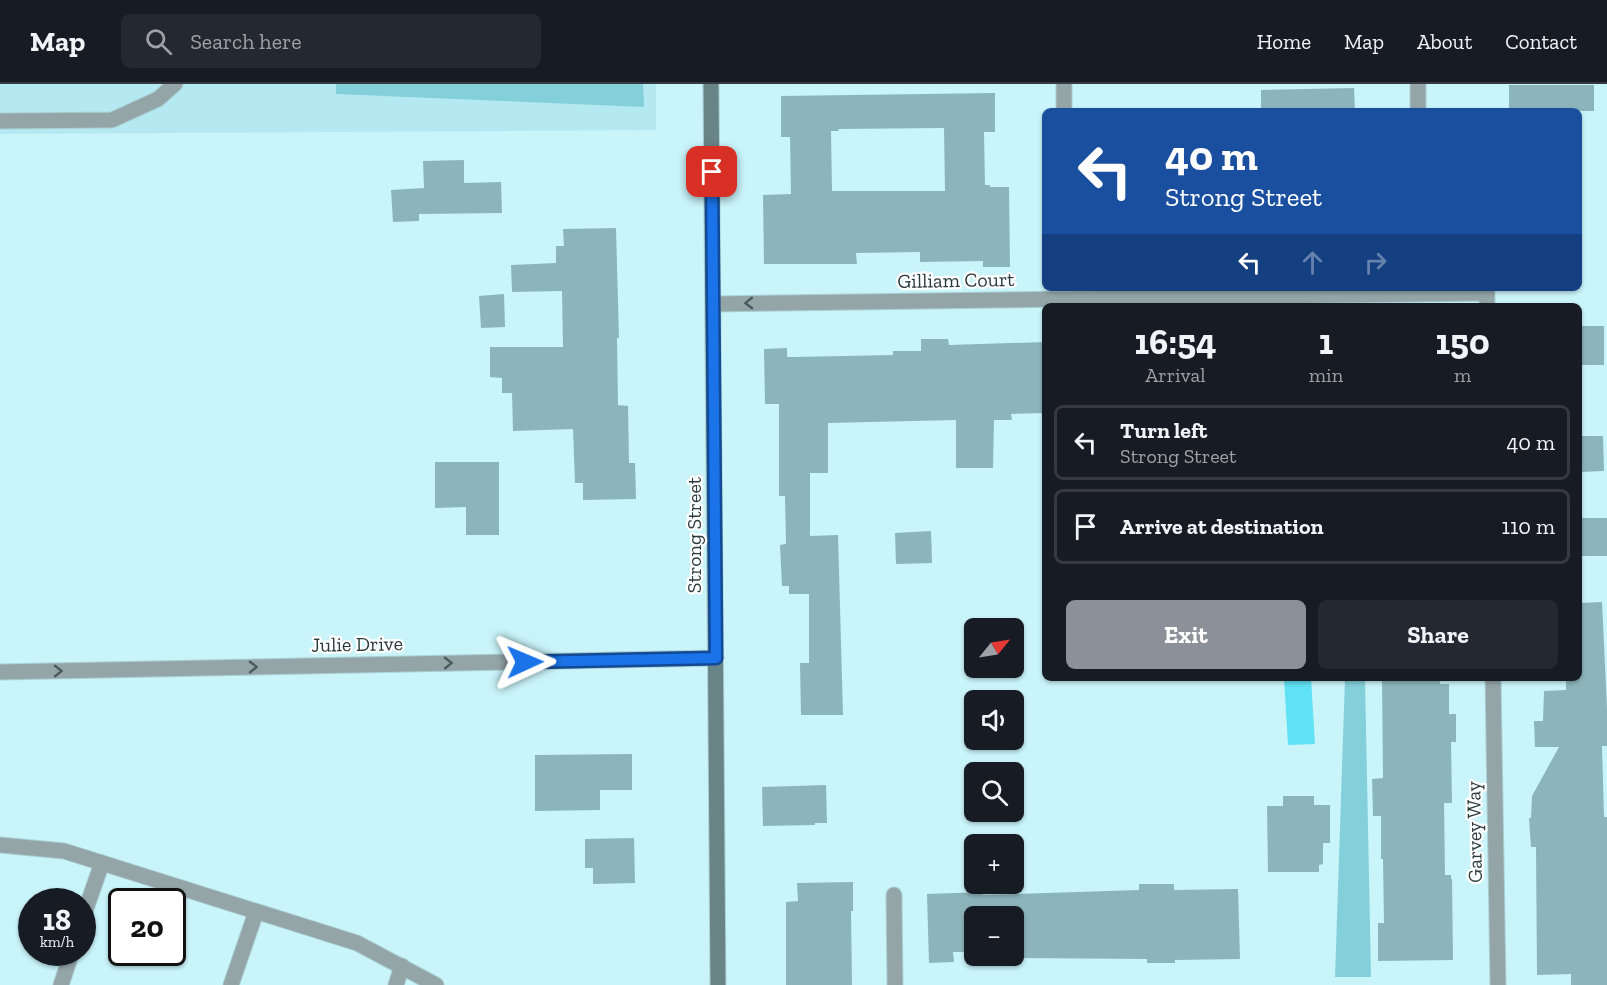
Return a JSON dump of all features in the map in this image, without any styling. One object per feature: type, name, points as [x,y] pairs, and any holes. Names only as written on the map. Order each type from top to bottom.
[{"type":"street","points":[[0,121],[112,120],[158,99],[176,84]]},
{"type":"street","name":"Strong Street","points":[[711,84],[718,985]]},
{"type":"street","points":[[1064,108],[1065,84]]},
{"type":"street","points":[[1418,84],[1418,108]]},
{"type":"street","name":"Gilliam Court","points":[[713,304],[1487,299]]},
{"type":"street","name":"Julie Drive","points":[[0,672],[716,658]]},
{"type":"street","name":"Garvey Way","points":[[1493,681],[1498,985]]},
{"type":"street","points":[[0,845],[64,851],[357,943],[436,985]]},
{"type":"street","points":[[93,888],[102,863]]},
{"type":"street","points":[[894,895],[895,985]]},
{"type":"street","points":[[231,985],[256,912]]},
{"type":"street","points":[[61,985],[67,966]]},
{"type":"street","points":[[396,985],[402,966]]},
{"type":"shaded area","points":[[0,84],[656,84],[656,130],[0,134]]},
{"type":"shaded area","points":[[336,84],[643,84],[644,107],[336,94]]},
{"type":"shaded area","points":[[1284,681],[1311,681],[1315,744],[1288,745]]},
{"type":"shaded area","points":[[1345,681],[1365,681],[1371,977],[1335,977]]},
{"type":"building","points":[[1509,85],[1594,85],[1594,111],[1582,111],[1582,108],[1509,108]]},
{"type":"building","points":[[1354,88],[1355,108],[1261,108],[1261,90]]},
{"type":"building","points":[[995,93],[995,132],[984,132],[985,185],[1009,187],[1010,267],[983,267],[983,261],[920,262],[920,252],[856,253],[857,264],[764,264],[763,195],[791,194],[790,137],[781,137],[781,96]],"holes":[[[944,128],[945,191],[832,191],[831,131],[839,131],[838,129]]]},
{"type":"building","points":[[464,160],[464,183],[501,182],[502,213],[419,214],[419,221],[393,222],[391,190],[424,188],[423,161]]},
{"type":"building","points":[[616,228],[618,405],[628,406],[629,463],[635,463],[636,499],[583,500],[583,483],[575,483],[573,429],[513,431],[512,393],[502,393],[502,378],[490,377],[490,347],[563,347],[562,291],[512,292],[511,265],[556,263],[556,246],[564,246],[563,229]]},
{"type":"building","points":[[504,294],[505,327],[481,328],[479,296]]},
{"type":"building","points":[[1582,326],[1604,326],[1604,365],[1582,365]]},
{"type":"building","points":[[921,339],[948,339],[949,345],[1042,342],[1042,413],[1011,414],[1012,420],[994,420],[993,468],[956,468],[956,420],[828,423],[828,473],[810,473],[810,536],[838,535],[843,715],[801,715],[800,663],[809,663],[809,594],[789,594],[789,586],[782,586],[780,545],[786,544],[785,496],[779,496],[779,404],[765,404],[764,349],[787,348],[787,357],[893,355],[893,351],[921,351]]},
{"type":"building","points":[[1582,436],[1603,436],[1604,471],[1582,472]]},
{"type":"building","points":[[435,462],[499,462],[499,535],[466,535],[466,507],[435,508]]},
{"type":"building","points":[[1582,518],[1607,518],[1607,556],[1582,556]]},
{"type":"building","points":[[931,531],[932,563],[896,564],[895,533]]},
{"type":"building","points":[[1602,602],[1607,708],[1607,746],[1602,746],[1604,817],[1607,817],[1607,985],[1571,985],[1571,974],[1537,975],[1536,847],[1531,847],[1529,818],[1531,818],[1532,796],[1559,747],[1535,747],[1534,721],[1543,721],[1544,691],[1566,690],[1566,681],[1582,681],[1582,603]]},
{"type":"building","points":[[1382,681],[1440,681],[1440,684],[1449,684],[1449,714],[1456,714],[1456,742],[1451,742],[1452,803],[1444,803],[1445,875],[1451,875],[1452,879],[1453,960],[1378,961],[1378,923],[1384,923],[1383,859],[1381,859],[1381,816],[1373,816],[1372,779],[1383,778]]},
{"type":"building","points":[[632,754],[632,790],[600,790],[600,810],[535,811],[535,755]]},
{"type":"building","points":[[826,785],[827,823],[763,826],[762,787]]},
{"type":"building","points":[[1283,796],[1314,796],[1314,805],[1330,805],[1330,843],[1323,843],[1323,864],[1319,865],[1319,872],[1268,872],[1267,806],[1283,806]]},
{"type":"building","points":[[634,838],[635,883],[593,884],[593,868],[585,868],[585,839]]},
{"type":"building","points":[[853,882],[852,985],[786,985],[786,902],[798,901],[797,883]]},
{"type":"building","points":[[1139,884],[1174,884],[1174,890],[1238,889],[1240,959],[1147,963],[1147,959],[1024,958],[1024,906],[964,906],[964,952],[953,952],[954,962],[929,963],[927,894],[964,893],[983,895],[1139,890]]},
{"type":"route","points":[[525,662],[716,658],[712,172]]}]
